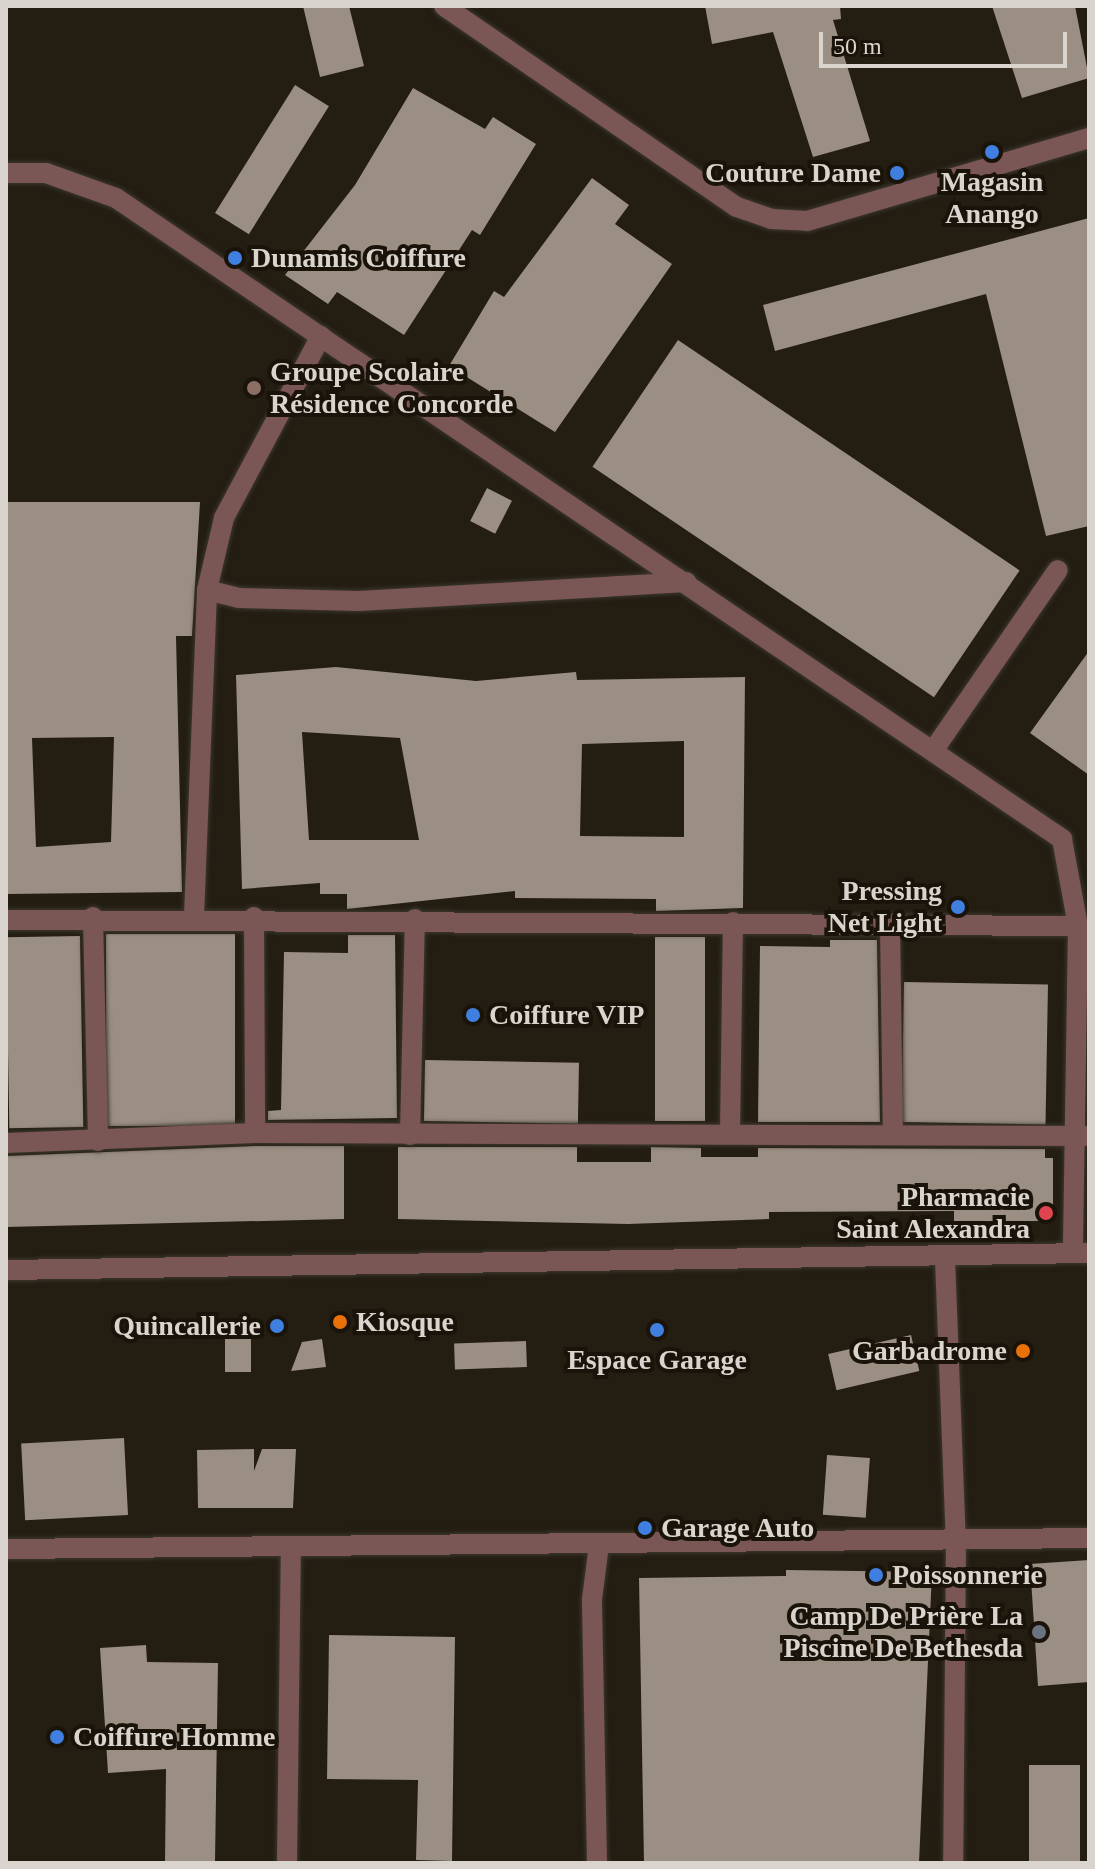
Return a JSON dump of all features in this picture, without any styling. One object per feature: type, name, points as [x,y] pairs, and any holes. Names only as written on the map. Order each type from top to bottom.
[{"type":"street","points":[[444,6],[737,207],[771,219],[807,221],[1089,138]]},
{"type":"street","points":[[6,173],[46,173],[116,198],[935,748],[1062,839],[1078,926],[1082,1136],[1081,1252],[945,1259],[6,1270]]},
{"type":"street","points":[[194,916],[207,590],[224,518],[321,336]]},
{"type":"street","points":[[935,748],[1058,570]]},
{"type":"street","points":[[207,590],[239,598],[359,601],[686,582]]},
{"type":"street","points":[[6,920],[194,916],[1078,926]]},
{"type":"street","points":[[93,917],[98,1141]]},
{"type":"street","points":[[254,917],[255,1133]]},
{"type":"street","points":[[410,1135],[415,919]]},
{"type":"street","points":[[730,1133],[733,922]]},
{"type":"street","points":[[890,924],[893,1133]]},
{"type":"street","points":[[6,1143],[255,1133],[1082,1136]]},
{"type":"street","points":[[945,1259],[956,1541],[953,1863]]},
{"type":"street","points":[[6,1549],[1089,1538]]},
{"type":"street","points":[[597,1863],[592,1599],[599,1545]]},
{"type":"street","points":[[287,1863],[291,1547]]},
{"type":"building","points":[[303,6],[349,6],[364,66],[320,77]]},
{"type":"building","points":[[705,6],[840,6],[841,19],[833,20],[870,141],[813,157],[773,32],[712,44]]},
{"type":"building","points":[[992,6],[1075,6],[1089,78],[1022,98]]},
{"type":"building","points":[[295,85],[329,106],[249,234],[215,213]]},
{"type":"building","points":[[413,88],[485,129],[493,117],[536,144],[480,235],[472,230],[404,335],[337,292],[328,304],[285,275],[355,185]]},
{"type":"building","points":[[592,178],[629,205],[615,224],[672,264],[555,432],[449,366],[494,291],[504,297]]},
{"type":"building","points":[[1089,218],[1089,526],[1046,536],[986,294],[775,351],[763,305]]},
{"type":"building","points":[[678,340],[1020,570],[934,697],[592,467]]},
{"type":"building","points":[[487,488],[512,501],[495,534],[470,521]]},
{"type":"building","points":[[6,502],[200,502],[192,636],[176,636],[182,892],[6,894]],"holes":[[[114,737],[111,842],[36,847],[32,738]]]},
{"type":"building","points":[[1089,651],[1089,775],[1030,733]]},
{"type":"building","points":[[336,667],[476,681],[576,672],[577,680],[745,677],[743,908],[656,911],[656,899],[515,898],[515,891],[347,909],[347,894],[320,894],[320,883],[242,889],[236,675]],"holes":[[[302,732],[400,738],[419,840],[309,840]],[[684,741],[684,837],[580,836],[582,744]]]},
{"type":"building","points":[[106,934],[235,934],[235,1126],[106,1126]]},
{"type":"building","points":[[348,935],[395,935],[397,1118],[268,1120],[268,1111],[281,1110],[284,952],[348,953]]},
{"type":"building","points":[[80,936],[83,1127],[9,1128],[6,937]]},
{"type":"building","points":[[655,937],[705,937],[705,1121],[655,1121]]},
{"type":"building","points":[[830,940],[877,940],[880,1122],[758,1122],[760,946],[830,947]]},
{"type":"building","points":[[904,982],[1048,985],[1046,1124],[902,1122]]},
{"type":"building","points":[[425,1060],[579,1063],[578,1124],[424,1121]]},
{"type":"building","points":[[255,1146],[344,1146],[344,1219],[6,1227],[6,1156]]},
{"type":"building","points":[[398,1147],[577,1147],[577,1162],[651,1162],[651,1147],[701,1148],[701,1157],[758,1157],[758,1148],[1045,1149],[1045,1158],[1053,1158],[1053,1221],[954,1221],[954,1211],[769,1212],[769,1219],[628,1224],[398,1219]]},
{"type":"building","points":[[225,1333],[251,1333],[251,1372],[225,1372]]},
{"type":"building","points":[[911,1335],[919,1371],[837,1390],[828,1354]]},
{"type":"building","points":[[322,1339],[326,1367],[291,1371],[302,1342]]},
{"type":"building","points":[[526,1341],[527,1367],[455,1369],[454,1344]]},
{"type":"building","points":[[124,1438],[128,1515],[25,1520],[21,1443]]},
{"type":"building","points":[[254,1449],[254,1471],[262,1449],[296,1449],[293,1508],[198,1508],[197,1450]]},
{"type":"building","points":[[827,1455],[870,1458],[866,1518],[823,1515]]},
{"type":"building","points":[[1089,1560],[1089,1682],[1038,1686],[1030,1564]]},
{"type":"building","points":[[786,1570],[932,1572],[919,1863],[644,1863],[639,1578],[786,1576]]},
{"type":"building","points":[[329,1635],[455,1637],[452,1861],[416,1860],[418,1780],[327,1779]]},
{"type":"building","points":[[146,1645],[147,1662],[218,1663],[215,1863],[165,1863],[166,1769],[108,1773],[100,1648]]},
{"type":"building","points":[[1029,1765],[1080,1765],[1080,1863],[1029,1863]]},
{"type":"place","name":"Magasin Anango","points":[[992,152]]},
{"type":"place","name":"Couture Dame","points":[[897,173]]},
{"type":"place","name":"Dunamis Coiffure","points":[[235,258]]},
{"type":"place","name":"Groupe Scolaire Résidence Concorde","points":[[254,388]]},
{"type":"place","name":"Pressing Net Light","points":[[958,907]]},
{"type":"place","name":"Coiffure VIP","points":[[473,1015]]},
{"type":"place","name":"Pharmacie Saint Alexandra","points":[[1046,1213]]},
{"type":"place","name":"Kiosque","points":[[340,1322]]},
{"type":"place","name":"Quincallerie","points":[[277,1326]]},
{"type":"place","name":"Espace Garage","points":[[657,1330]]},
{"type":"place","name":"Garbadrome","points":[[1023,1351]]},
{"type":"place","name":"Garage Auto","points":[[645,1528]]},
{"type":"place","name":"Poissonnerie","points":[[876,1575]]},
{"type":"place","name":"Camp De Prière La Piscine De Bethesda","points":[[1039,1632]]},
{"type":"place","name":"Coiffure Homme","points":[[57,1737]]}]
